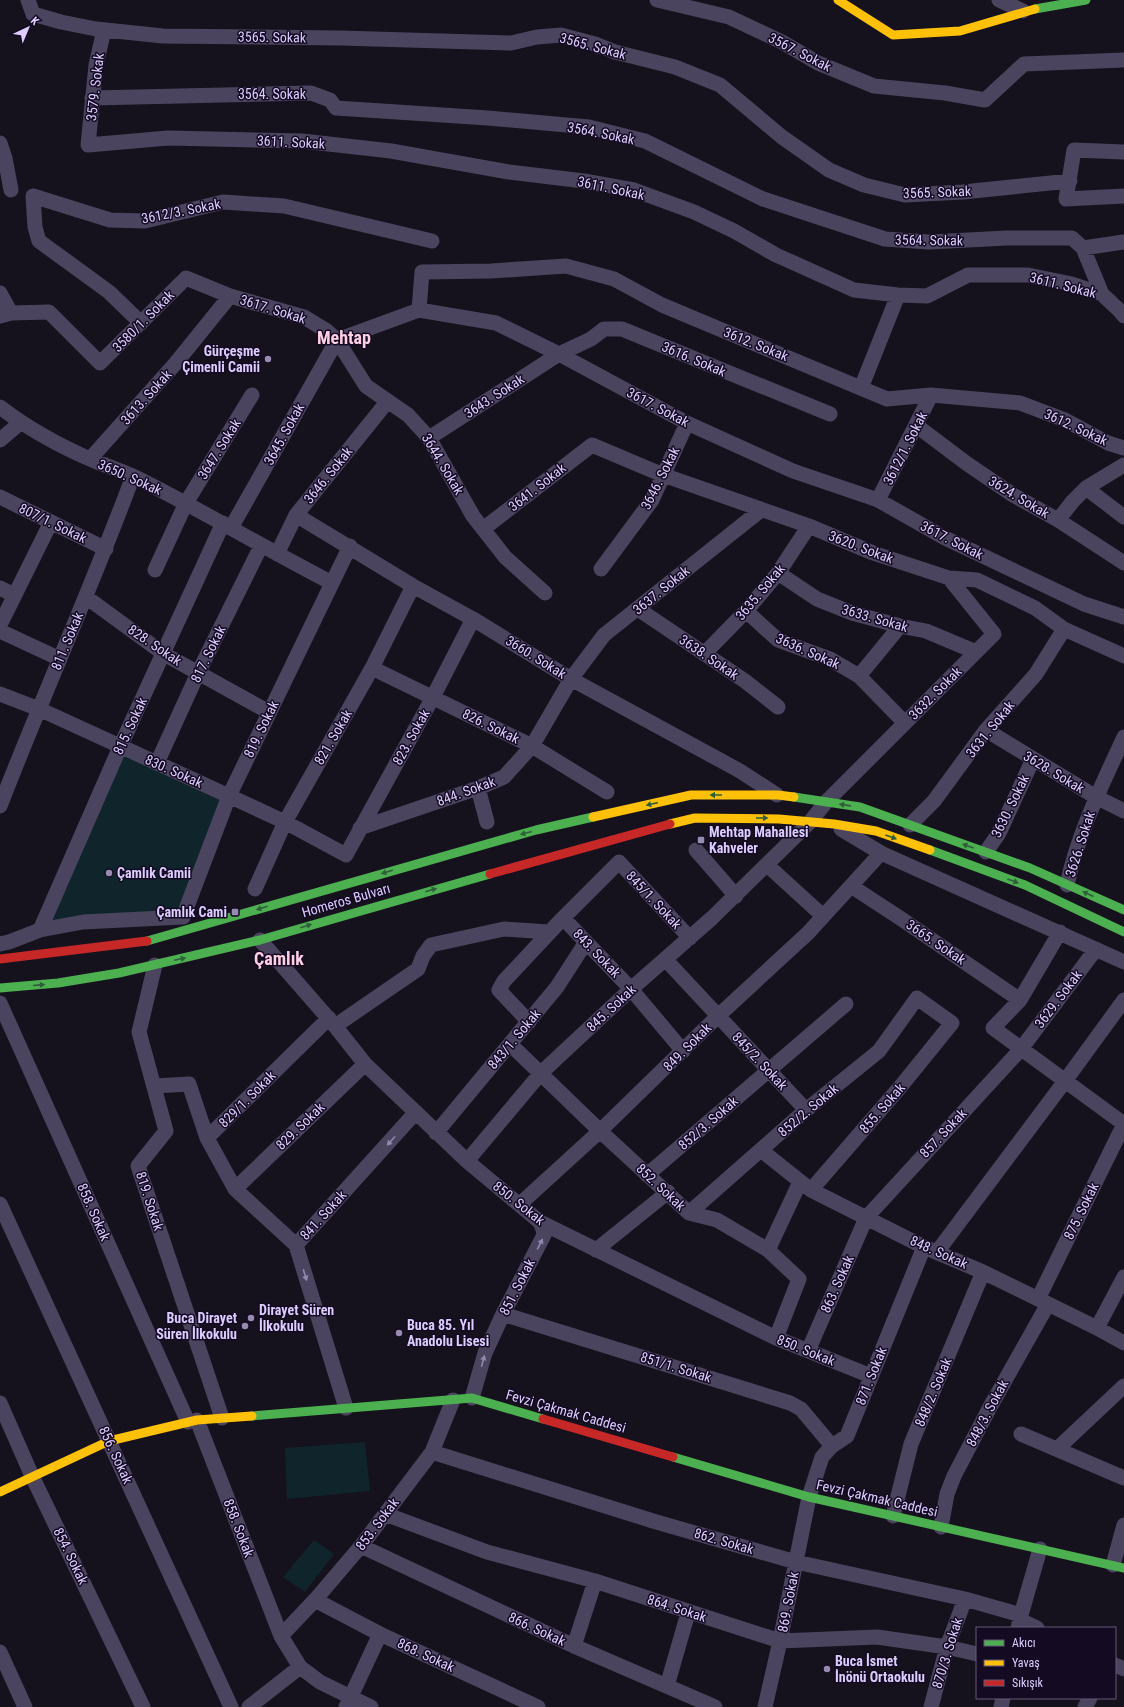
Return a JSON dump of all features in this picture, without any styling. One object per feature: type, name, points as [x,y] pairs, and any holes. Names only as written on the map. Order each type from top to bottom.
[{"type":"main road","points":[[838,0],[893,35],[960,31],[1023,11],[1086,0]]},
{"type":"main road","name":"Homeros Bulvarı","points":[[0,959],[143,942],[536,830],[690,795],[778,795],[860,807],[1030,868],[1124,910]]},
{"type":"main road","name":"Homeros Bulvarı","points":[[0,988],[58,983],[119,973],[260,940],[626,835],[695,818],[779,819],[834,824],[876,831],[1025,885],[1124,932]]},
{"type":"main road","points":[[191,917],[222,920]]},
{"type":"main road","points":[[0,949],[34,956]]},
{"type":"main road","name":"Fevzi Çakmak Caddesi","points":[[0,1492],[109,1441],[193,1421],[472,1398],[809,1497],[1118,1566]]},
{"type":"street","name":"3567. Sokak","points":[[657,0],[729,18],[782,42],[818,63],[874,86],[945,93],[985,100],[1024,64],[1124,60]]},
{"type":"street","points":[[999,0],[1023,11]]},
{"type":"street","name":"3565. Sokak","points":[[31,7],[61,22],[104,30],[163,36],[340,38],[511,43],[537,37],[561,35],[595,44],[615,52],[675,67],[720,85],[782,137],[829,170],[864,185],[905,195],[963,192],[1070,181]]},
{"type":"street","name":"3579. Sokak","points":[[88,145],[96,65],[104,30]]},
{"type":"street","name":"3564. Sokak","points":[[92,98],[311,93],[330,100],[336,108],[488,118],[589,127],[645,142],[763,199],[885,239],[929,242],[1007,238],[1077,243],[1124,242]]},
{"type":"street","name":"3611. Sokak","points":[[88,145],[168,138],[302,141],[391,151],[509,172],[584,181],[634,190],[694,212],[734,231],[776,255],[854,290],[898,295],[927,296],[968,275],[1028,274],[1072,284],[1102,294],[1124,316]]},
{"type":"street","points":[[0,143],[5,158],[11,190]]},
{"type":"street","points":[[1124,152],[1074,150],[1066,199],[1124,196]]},
{"type":"street","name":"3612/3. Sokak","points":[[141,323],[109,292],[39,241],[35,227],[33,196],[110,220],[144,221],[223,202],[284,206],[432,241]]},
{"type":"street","points":[[1077,243],[1102,294]]},
{"type":"street","name":"3612. Sokak","points":[[419,310],[422,272],[491,271],[566,266],[614,279],[662,305],[887,399],[931,396],[1020,403],[1065,420],[1108,443],[1124,448]]},
{"type":"street","name":"3580/1. Sokak","points":[[5,314],[49,312],[100,363],[186,278]]},
{"type":"street","name":"3617. Sokak","points":[[186,278],[230,296],[304,317],[327,331],[337,340]]},
{"type":"street","points":[[0,293],[5,314]]},
{"type":"street","points":[[861,388],[898,295]]},
{"type":"street","name":"3613. Sokak","points":[[90,459],[174,364],[230,296]]},
{"type":"street","points":[[337,340],[419,310]]},
{"type":"street","name":"3617. Sokak","points":[[419,310],[496,324],[559,354],[687,423],[793,471],[878,500],[945,538],[1084,604],[1124,617]]},
{"type":"street","name":"3616. Sokak","points":[[559,354],[591,339],[604,329],[622,329],[830,414]]},
{"type":"street","name":"3644. Sokak","points":[[337,340],[366,386],[387,402],[408,415],[429,438],[473,516],[505,557],[545,593]]},
{"type":"street","name":"3645. Sokak","points":[[227,526],[337,340]]},
{"type":"street","name":"3643. Sokak","points":[[429,438],[559,354]]},
{"type":"street","name":"3647. Sokak","points":[[155,570],[186,503],[252,395]]},
{"type":"street","name":"3612/1. Sokak","points":[[878,500],[931,396]]},
{"type":"street","name":"3646. Sokak","points":[[277,554],[296,515],[387,402]]},
{"type":"street","name":"3650. Sokak","points":[[0,407],[20,423],[90,459],[133,476],[186,503],[261,546],[332,583]]},
{"type":"street","points":[[0,440],[20,423]]},
{"type":"street","name":"3646. Sokak","points":[[601,569],[652,500],[687,423]]},
{"type":"street","name":"3624. Sokak","points":[[916,426],[1013,495],[1058,520],[1124,563]]},
{"type":"street","name":"3620. Sokak","points":[[592,445],[663,476],[809,526],[873,553],[949,578],[978,580],[1035,608],[1064,629],[1124,656]]},
{"type":"street","name":"3641. Sokak","points":[[483,529],[592,445]]},
{"type":"street","points":[[1058,520],[1073,501],[1086,488],[1124,464]]},
{"type":"street","name":"811. Sokak","points":[[0,806],[106,549],[133,476]]},
{"type":"street","points":[[1086,488],[1124,517]]},
{"type":"street","name":"807/1. Sokak","points":[[0,497],[106,549]]},
{"type":"street","name":"3637. Sokak","points":[[571,679],[604,635],[761,510]]},
{"type":"street","name":"3660. Sokak","points":[[296,515],[350,546],[414,586],[473,619],[571,679],[740,771],[778,795]]},
{"type":"street","points":[[0,625],[51,522]]},
{"type":"street","name":"815. Sokak","points":[[40,930],[120,747],[227,526]]},
{"type":"street","name":"3635. Sokak","points":[[704,654],[746,611],[778,573],[809,526]]},
{"type":"street","name":"817. Sokak","points":[[157,763],[198,673],[261,546]]},
{"type":"street","name":"819. Sokak","points":[[191,917],[229,796],[350,546]]},
{"type":"street","name":"3633. Sokak","points":[[778,573],[817,599],[852,613],[900,626],[926,631],[976,652]]},
{"type":"street","name":"3632. Sokak","points":[[810,822],[826,802],[994,634],[949,578]]},
{"type":"street","name":"821. Sokak","points":[[255,889],[285,822],[372,668],[414,586]]},
{"type":"street","points":[[0,588],[14,595]]},
{"type":"street","name":"828. Sokak","points":[[86,597],[164,654],[269,712]]},
{"type":"street","name":"3638. Sokak","points":[[638,609],[745,681],[778,707]]},
{"type":"street","name":"3636. Sokak","points":[[746,611],[778,640],[830,659],[859,676],[905,723]]},
{"type":"street","name":"823. Sokak","points":[[346,855],[433,697],[473,619]]},
{"type":"street","points":[[859,676],[900,626]]},
{"type":"street","name":"3631. Sokak","points":[[910,825],[934,801],[986,730],[1036,674],[1064,629]]},
{"type":"street","points":[[0,631],[60,659]]},
{"type":"street","name":"826. Sokak","points":[[372,668],[532,746],[607,792]]},
{"type":"street","name":"844. Sokak","points":[[360,828],[478,788],[504,777],[532,746],[571,679]]},
{"type":"street","name":"830. Sokak","points":[[0,694],[39,710],[285,822],[346,855]]},
{"type":"street","name":"3628. Sokak","points":[[986,730],[1096,797],[1124,811]]},
{"type":"street","name":"3626. Sokak","points":[[1067,885],[1071,866],[1096,797],[1124,737]]},
{"type":"street","name":"3630. Sokak","points":[[986,852],[999,833],[1033,759]]},
{"type":"street","points":[[478,788],[487,822]]},
{"type":"street","name":"845. Sokak","points":[[467,1161],[541,1073],[631,989],[736,896],[810,822]]},
{"type":"street","points":[[834,824],[881,853],[1096,948],[1124,962]]},
{"type":"street","points":[[696,850],[736,896]]},
{"type":"street","points":[[851,886],[881,853]]},
{"type":"street","name":"845/1. Sokak","points":[[563,918],[619,862],[690,938]]},
{"type":"street","points":[[767,865],[823,916]]},
{"type":"street","name":"849. Sokak","points":[[520,1204],[600,1131],[718,1016],[808,933],[851,886]]},
{"type":"street","name":"3665. Sokak","points":[[851,886],[1020,1000]]},
{"type":"street","points":[[0,944],[40,930],[83,922],[191,917]]},
{"type":"street","points":[[529,1022],[500,990],[504,981],[563,918]]},
{"type":"street","name":"843. Sokak","points":[[563,918],[631,989],[683,1051]]},
{"type":"street","name":"829/1. Sokak","points":[[296,1245],[235,1189],[206,1138],[332,1022],[418,969],[423,956],[431,945],[504,929],[550,932]]},
{"type":"street","points":[[1060,932],[1020,1000],[993,1028],[1124,1124]]},
{"type":"street","name":"850. Sokak","points":[[260,940],[332,1022],[365,1064],[467,1161],[540,1222],[776,1338],[871,1376]]},
{"type":"street","name":"843/1. Sokak","points":[[436,1133],[557,988],[586,942]]},
{"type":"street","name":"3629. Sokak","points":[[1021,1049],[1096,948]]},
{"type":"street","name":"845/2. Sokak","points":[[665,959],[806,1110]]},
{"type":"street","name":"819. Sokak","points":[[155,965],[139,1032],[166,1131],[138,1166],[222,1418]]},
{"type":"street","name":"855. Sokak","points":[[768,1250],[805,1186],[901,1086],[952,1024],[917,998]]},
{"type":"street","name":"852/2. Sokak","points":[[689,1213],[806,1110],[879,1051],[917,998]]},
{"type":"street","name":"871. Sokak","points":[[809,1497],[822,1457],[832,1446],[847,1436],[871,1376],[931,1250],[1066,1082],[1124,1000]]},
{"type":"street","name":"858. Sokak","points":[[0,1003],[193,1421],[281,1636],[300,1667]]},
{"type":"street","name":"852/3. Sokak","points":[[648,1175],[846,1004]]},
{"type":"street","name":"852. Sokak","points":[[510,1044],[600,1131],[668,1192],[689,1213],[717,1220],[768,1250],[799,1279],[776,1338]]},
{"type":"street","name":"857. Sokak","points":[[866,1218],[1021,1049]]},
{"type":"street","name":"829. Sokak","points":[[235,1189],[365,1064]]},
{"type":"street","points":[[154,1086],[189,1084],[206,1138]]},
{"type":"street","name":"841. Sokak","points":[[346,1408],[296,1245],[416,1112]]},
{"type":"street","name":"875. Sokak","points":[[1043,1302],[1124,1124]]},
{"type":"street","name":"848. Sokak","points":[[761,1150],[805,1186],[931,1250],[983,1272],[1097,1328],[1124,1344]]},
{"type":"street","points":[[596,1250],[668,1192]]},
{"type":"street","name":"856. Sokak","points":[[0,1204],[231,1707]]},
{"type":"street","name":"863. Sokak","points":[[808,1351],[866,1218]]},
{"type":"street","name":"851. Sokak","points":[[472,1398],[485,1353],[503,1314],[544,1235],[540,1222]]},
{"type":"street","name":"848/2. Sokak","points":[[893,1516],[911,1444],[983,1272]]},
{"type":"street","points":[[1097,1328],[1124,1276]]},
{"type":"street","name":"848/3. Sokak","points":[[941,1527],[947,1494],[954,1476],[1043,1302]]},
{"type":"street","name":"851/1. Sokak","points":[[503,1314],[790,1403],[801,1409],[832,1446]]},
{"type":"street","points":[[1057,1449],[1124,1386]]},
{"type":"street","name":"853. Sokak","points":[[281,1636],[315,1600],[361,1546],[432,1452],[453,1400]]},
{"type":"street","name":"854. Sokak","points":[[0,1403],[32,1476],[143,1707]]},
{"type":"street","points":[[1021,1434],[1124,1478]]},
{"type":"street","name":"862. Sokak","points":[[432,1452],[653,1521],[796,1562],[965,1599],[1035,1627]]},
{"type":"street","name":"869. Sokak","points":[[764,1707],[780,1641],[809,1497]]},
{"type":"street","name":"864. Sokak","points":[[385,1514],[487,1552],[595,1581],[688,1613],[780,1641],[877,1637],[976,1654]]},
{"type":"street","points":[[1118,1566],[1124,1526]]},
{"type":"street","name":"866. Sokak","points":[[361,1546],[574,1646],[715,1707]]},
{"type":"street","points":[[1020,1621],[1040,1549]]},
{"type":"street","points":[[574,1646],[595,1581]]},
{"type":"street","name":"870/3. Sokak","points":[[931,1707],[947,1648],[965,1599]]},
{"type":"street","name":"868. Sokak","points":[[315,1600],[380,1634],[538,1707]]},
{"type":"street","points":[[667,1686],[688,1613]]},
{"type":"street","points":[[348,1702],[380,1634]]},
{"type":"street","points":[[0,1652],[25,1707]]},
{"type":"street","points":[[249,1707],[300,1667],[348,1702],[371,1707]]},
{"type":"shaded area","points":[[120,747],[229,796],[183,917],[40,930]]},
{"type":"shaded area","points":[[365,1442],[370,1491],[287,1499],[285,1448]]},
{"type":"shaded area","points":[[314,1540],[334,1554],[305,1592],[283,1577]]},
{"type":"traffic: fast","points":[[1035,9],[1086,0]]},
{"type":"traffic: fast","points":[[794,797],[860,807],[1030,868],[1124,910]]},
{"type":"traffic: fast","points":[[147,941],[536,830],[593,817]]},
{"type":"traffic: fast","points":[[930,850],[1025,885],[1124,932]]},
{"type":"traffic: fast","points":[[0,988],[58,983],[119,973],[260,940],[490,874]]},
{"type":"traffic: fast","points":[[252,1416],[472,1398],[543,1419]]},
{"type":"traffic: fast","points":[[673,1457],[809,1497],[1124,1568]]},
{"type":"traffic: slow","points":[[838,0],[893,35],[960,31],[1035,9]]},
{"type":"traffic: slow","points":[[593,817],[691,795],[778,795],[794,797]]},
{"type":"traffic: slow","points":[[670,824],[695,818],[779,819],[834,824],[876,831],[930,850]]},
{"type":"traffic: slow","points":[[0,1492],[109,1441],[197,1420],[252,1416]]},
{"type":"traffic: jam","points":[[490,874],[670,824]]},
{"type":"traffic: jam","points":[[0,959],[147,941]]},
{"type":"traffic: jam","points":[[543,1419],[673,1457]]},
{"type":"place","name":"Gürçeşme Çimenli Camii","points":[[268,359]]},
{"type":"place","name":"Mehtap Mahallesi Kahveler","points":[[701,840]]},
{"type":"place","name":"Çamlık Camii","points":[[109,873]]},
{"type":"place","name":"Çamlık Cami","points":[[235,912]]},
{"type":"place","name":"Dirayet Süren İlkokulu","points":[[251,1318]]},
{"type":"place","name":"Buca Dirayet Süren İlkokulu","points":[[245,1326]]},
{"type":"place","name":"Buca 85. Yıl Anadolu Lisesi","points":[[399,1333]]},
{"type":"place","name":"Buca İsmet İnönü Ortaokulu","points":[[827,1669]]},
{"type":"district","name":"Mehtap","points":[[344,337]]},
{"type":"district","name":"Çamlık","points":[[279,958]]}]
